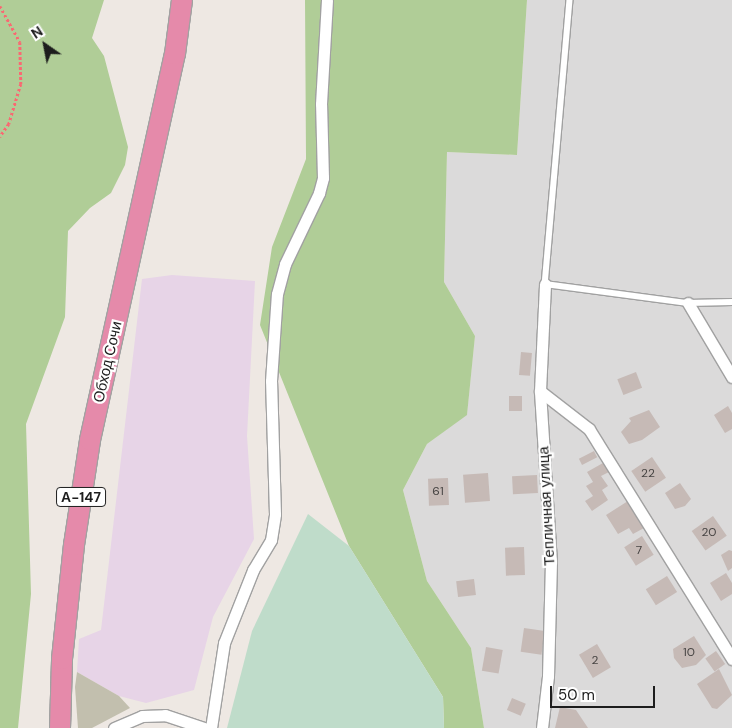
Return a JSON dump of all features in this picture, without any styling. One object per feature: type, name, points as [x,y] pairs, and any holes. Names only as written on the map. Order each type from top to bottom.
[{"type":"highway","name":"Обход Сочи","points":[[60,728],[62,659],[74,545],[90,440],[129,270],[175,54],[182,0]]},
{"type":"street","points":[[211,728],[224,643],[253,570],[272,540],[275,514],[271,381],[278,294],[285,264],[319,193],[323,178],[321,104],[327,0]]},
{"type":"street","name":"Тепличная улица","points":[[542,728],[548,676],[551,562],[540,391],[545,284]]},
{"type":"street","points":[[688,303],[729,369],[732,378]]},
{"type":"street","points":[[540,391],[590,429],[732,659]]},
{"type":"street","points":[[114,728],[142,716],[165,715],[204,728]]},
{"type":"lane","points":[[570,0],[545,284],[688,303],[732,302]]},
{"type":"path","points":[[0,6],[20,42],[22,84],[9,124],[0,137]]},
{"type":"shaded area","points":[[527,0],[732,0],[732,728],[484,728],[471,648],[427,581],[403,490],[427,444],[467,414],[475,336],[444,282],[447,152],[517,155]]},
{"type":"shaded area","points":[[172,275],[255,281],[247,436],[254,539],[213,617],[194,690],[146,703],[119,696],[77,672],[79,639],[101,630],[142,279]]},
{"type":"shaded area","points":[[77,672],[119,696],[130,708],[92,728],[78,728],[75,687]]},
{"type":"green space","points":[[0,0],[104,0],[92,38],[104,56],[128,147],[125,165],[111,193],[90,208],[68,231],[65,317],[26,424],[31,594],[18,728],[0,728]]},
{"type":"green space","points":[[305,0],[527,0],[517,155],[447,152],[444,282],[475,336],[467,415],[427,444],[403,490],[427,581],[471,648],[484,728],[444,728],[443,697],[349,546],[260,325],[272,247],[306,159]]},
{"type":"green space","points":[[308,514],[349,546],[443,697],[444,728],[227,728],[252,631]]},
{"type":"building","points":[[521,352],[532,353],[530,376],[519,375]]},
{"type":"building","points":[[636,372],[642,388],[623,395],[617,379]]},
{"type":"building","points":[[509,396],[522,396],[522,411],[509,411]]},
{"type":"building","points":[[728,406],[732,413],[732,429],[725,433],[714,415]]},
{"type":"building","points":[[649,410],[660,427],[642,440],[629,444],[621,432],[631,421],[629,418]]},
{"type":"building","points":[[594,451],[597,457],[582,465],[579,459]]},
{"type":"building","points":[[652,457],[666,478],[645,492],[631,471]]},
{"type":"building","points":[[603,463],[609,472],[601,476],[608,486],[602,490],[608,500],[592,511],[585,501],[593,496],[586,486],[593,482],[587,472]]},
{"type":"building","points":[[488,473],[490,501],[465,503],[463,475]]},
{"type":"building","points":[[537,475],[538,493],[513,494],[512,476]]},
{"type":"building","points":[[448,478],[449,505],[429,506],[428,479]]},
{"type":"building","points":[[680,483],[691,499],[685,506],[675,509],[665,493]]},
{"type":"building","points":[[628,501],[644,528],[633,534],[629,528],[618,534],[606,515]]},
{"type":"building","points":[[713,516],[727,536],[705,551],[692,531]]},
{"type":"building","points":[[642,536],[654,555],[636,566],[624,547]]},
{"type":"building","points":[[524,547],[525,575],[506,576],[505,548]]},
{"type":"building","points":[[729,550],[732,551],[732,568],[728,571],[721,555]]},
{"type":"building","points":[[726,573],[732,583],[732,594],[721,601],[710,583]]},
{"type":"building","points":[[667,576],[677,592],[656,605],[646,589]]},
{"type":"building","points":[[474,579],[476,595],[458,597],[456,581]]},
{"type":"building","points":[[524,628],[545,631],[541,655],[521,652]]},
{"type":"building","points":[[694,636],[706,655],[696,665],[682,668],[674,658],[673,649]]},
{"type":"building","points":[[597,644],[611,667],[593,678],[579,655]]},
{"type":"building","points":[[486,647],[503,650],[499,674],[482,671]]},
{"type":"building","points":[[716,651],[725,664],[715,672],[705,658]]},
{"type":"building","points":[[719,669],[732,695],[717,709],[712,708],[697,684]]},
{"type":"building","points":[[512,698],[526,704],[521,716],[507,710]]},
{"type":"building","points":[[560,707],[576,710],[588,728],[555,728]]}]
